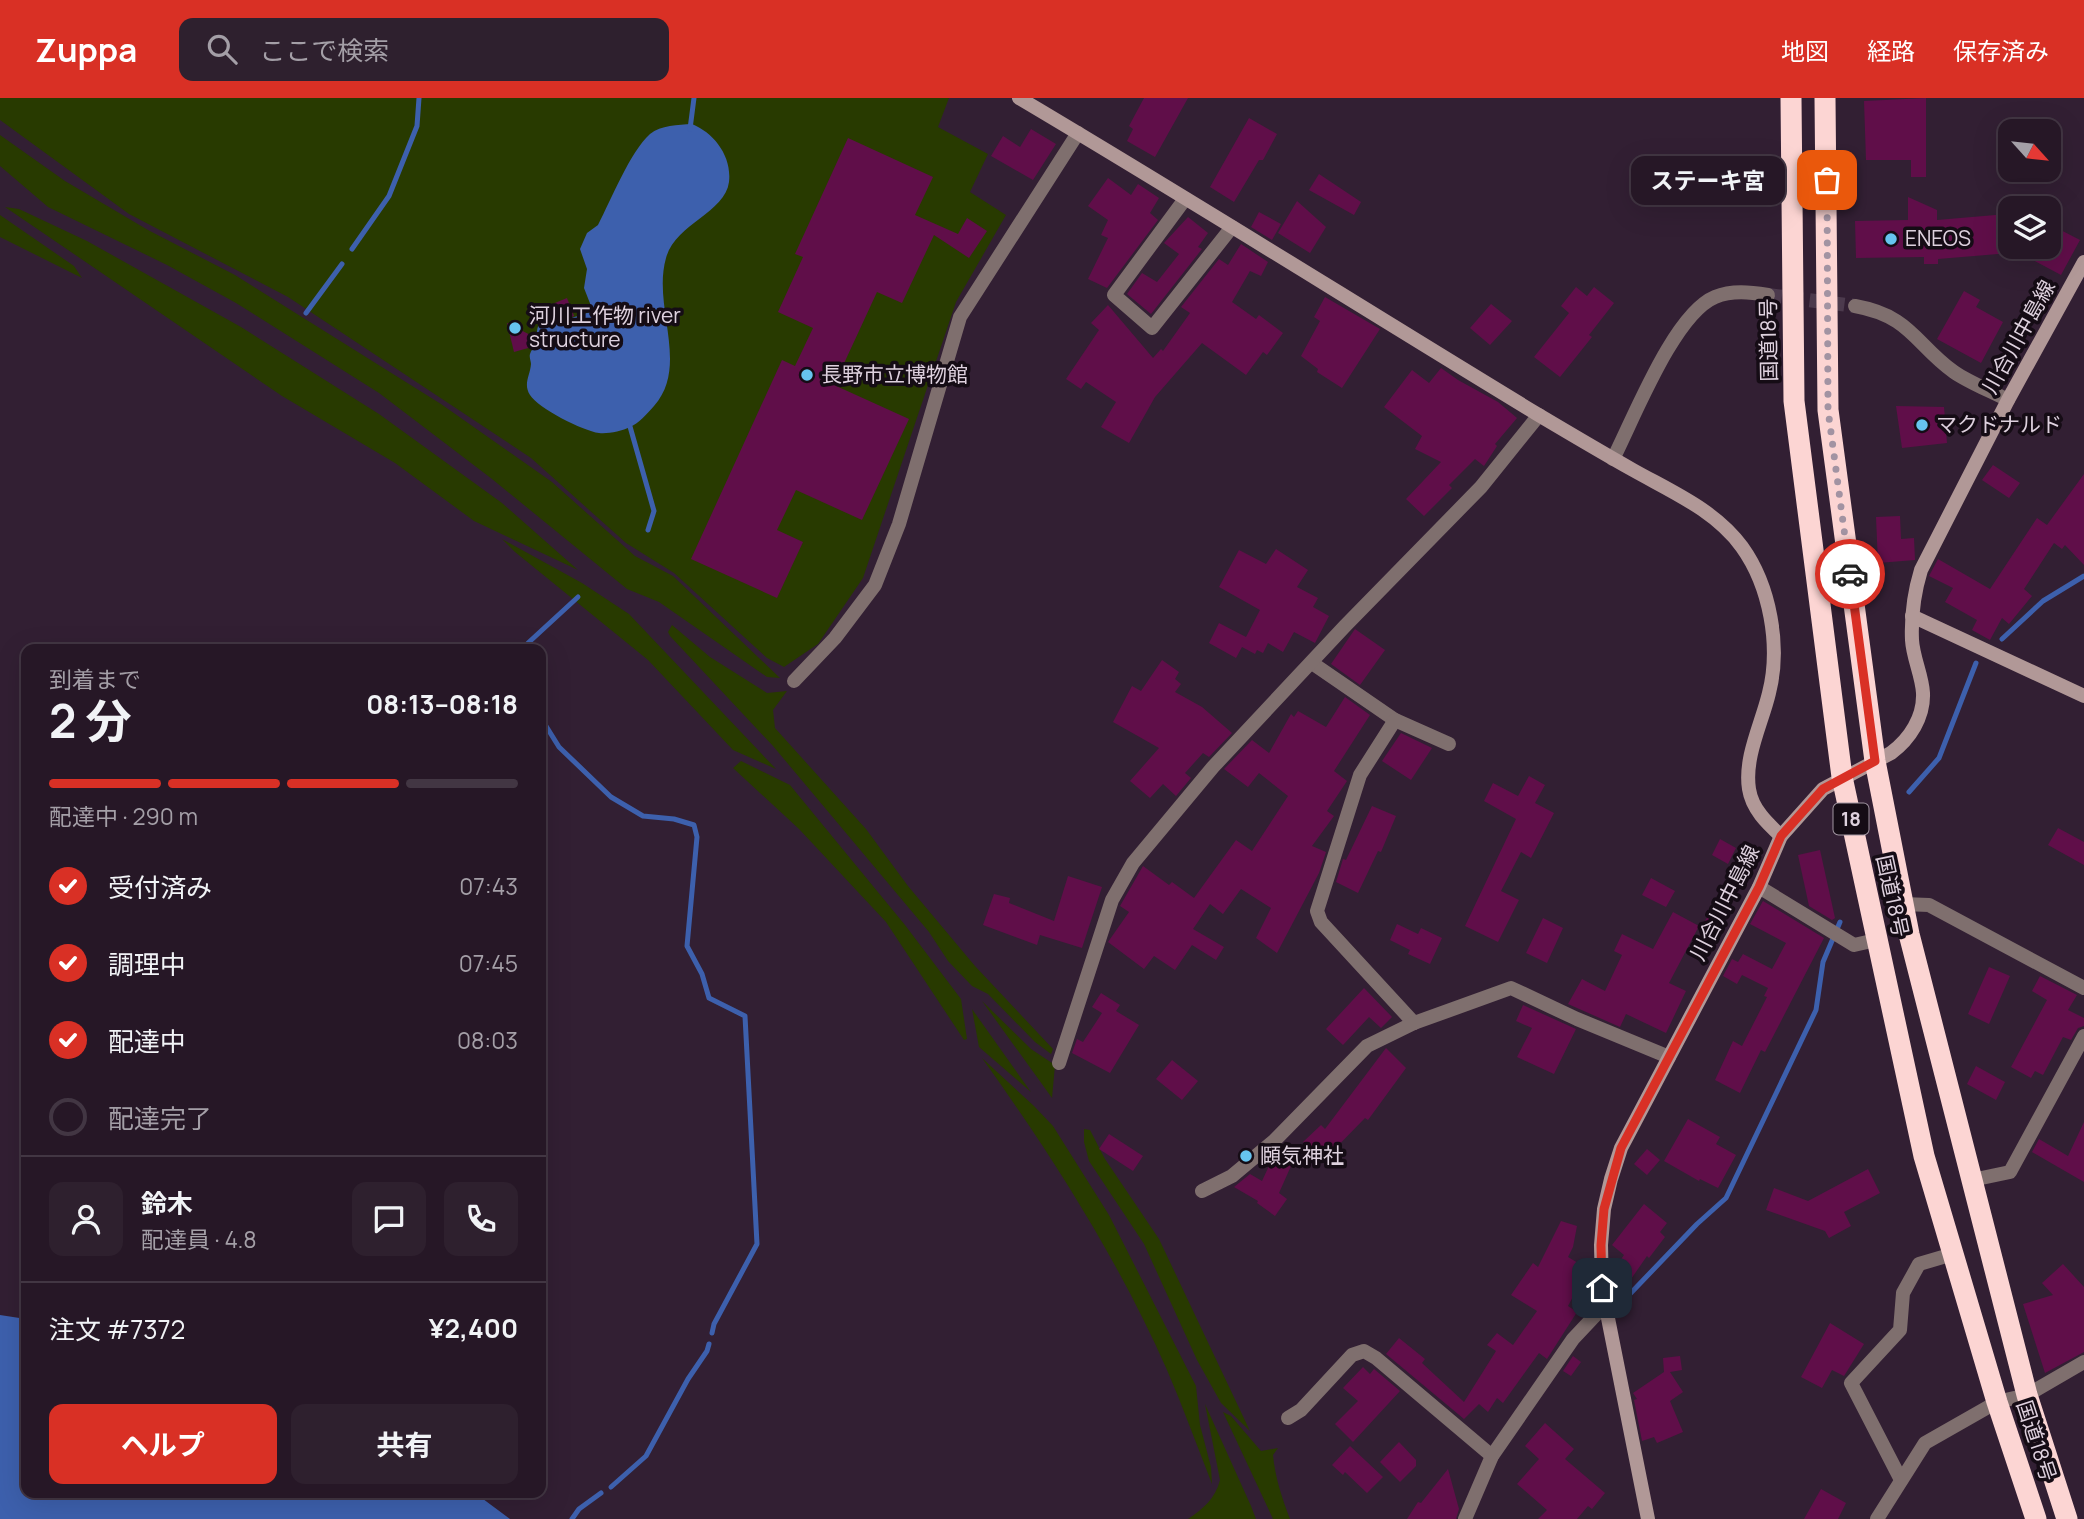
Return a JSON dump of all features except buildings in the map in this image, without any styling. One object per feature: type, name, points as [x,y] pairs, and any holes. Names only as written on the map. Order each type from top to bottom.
[{"type":"highway","name":"国道18号","points":[[1791,98],[1794,401],[1842,777],[1924,1156],[1997,1402],[2036,1519]]},
{"type":"highway","name":"国道18号","points":[[1825,98],[1828,410],[1875,761],[1903,904],[1972,1180],[2027,1395],[2067,1519]]},
{"type":"main road","points":[[1019,98],[1539,415],[1711,515],[1730,532],[1756,572],[1766,602],[1773,638],[1770,690],[1748,773],[1749,791],[1755,808],[1765,822],[1781,836]]},
{"type":"main road","name":"川合川中島線","points":[[1648,1519],[1605,1305],[1601,1245],[1604,1209],[1621,1148],[1759,887],[1781,836],[1823,789],[1875,761],[1909,737],[1922,705],[1923,692],[1912,642],[1914,592],[1921,570],[2008,400],[2084,262]]},
{"type":"main road","points":[[1912,616],[2084,696]]},
{"type":"street","points":[[794,681],[835,638],[875,585],[899,524],[960,317],[1078,133]]},
{"type":"street","points":[[1185,199],[1114,295],[1152,328],[1232,227]]},
{"type":"street","points":[[1614,459],[1674,337],[1694,310],[1715,297],[1726,294],[1737,292],[1768,295]]},
{"type":"street","points":[[1856,306],[1894,318],[1954,372],[2008,400]]},
{"type":"street","points":[[1059,1063],[1112,900],[1133,863],[1213,768],[1481,487],[1539,415]]},
{"type":"street","points":[[1312,663],[1395,720],[1449,744]]},
{"type":"street","points":[[1395,720],[1360,775],[1317,911],[1321,922],[1414,1023]]},
{"type":"street","points":[[1759,887],[1854,945],[1876,940]]},
{"type":"street","points":[[1903,904],[1929,905],[2084,988]]},
{"type":"street","points":[[1202,1191],[1232,1176],[1274,1141],[1367,1046],[1414,1023],[1511,988],[1669,1057]]},
{"type":"street","points":[[1972,1180],[2010,1172],[2084,1036]]},
{"type":"street","points":[[1901,1480],[1851,1383],[1900,1330],[1903,1293],[1919,1264],[1953,1254]]},
{"type":"street","points":[[1465,1519],[1492,1456],[1573,1339],[1605,1305]]},
{"type":"street","points":[[1288,1418],[1301,1410],[1352,1355],[1364,1351],[1376,1358],[1492,1456]]},
{"type":"street","points":[[1877,1519],[1925,1443],[1997,1402],[2027,1395],[2084,1362]]},
{"type":"green space","points":[[0,98],[949,98],[938,127],[988,154],[970,192],[1006,215],[956,302],[863,578],[818,644],[784,667],[767,658],[674,573],[626,543],[531,458],[288,297],[129,214],[0,120]]},
{"type":"green space","points":[[0,135],[65,181],[148,230],[235,275],[441,404],[552,482],[635,556],[673,576],[780,678],[767,677],[659,602],[627,589],[492,479],[379,393],[236,303],[167,265],[48,207],[0,166]]},
{"type":"green space","points":[[5,207],[19,209],[87,241],[241,327],[379,414],[502,503],[578,570],[474,521],[395,463],[282,396]]},
{"type":"green space","points":[[0,215],[74,266],[82,278],[0,237]]},
{"type":"green space","points":[[502,539],[582,583],[629,614],[776,769],[733,750],[648,660]]},
{"type":"green space","points":[[672,625],[710,657],[767,693],[787,691],[773,710],[775,728],[866,829],[908,886],[975,966],[1053,1049],[1051,1054],[1035,1042],[988,994],[972,986],[948,961],[929,932],[773,746],[670,636],[668,632]]},
{"type":"green space","points":[[741,761],[790,785],[905,925],[961,999],[967,1039],[964,1040],[886,922],[799,829],[733,768]]},
{"type":"green space","points":[[982,1001],[1031,1049],[1055,1065],[1052,1098]]},
{"type":"green space","points":[[972,1009],[1031,1092],[979,1047]]},
{"type":"green space","points":[[982,1058],[1053,1126],[1109,1215],[1196,1386],[1200,1425],[1211,1467],[1212,1484],[1167,1370],[1127,1288],[1034,1132]]},
{"type":"green space","points":[[1084,1129],[1090,1130],[1105,1159],[1159,1239],[1250,1431],[1221,1403],[1197,1360],[1144,1244],[1089,1161]]},
{"type":"green space","points":[[1205,1404],[1256,1519],[1188,1519],[1208,1502],[1220,1480]]},
{"type":"green space","points":[[1223,1412],[1231,1416],[1261,1451],[1278,1448],[1273,1455],[1274,1463],[1290,1519],[1273,1519]]},
{"type":"water","points":[[692,124],[707,133],[720,147],[728,163],[729,182],[726,193],[719,202],[679,236],[666,258],[663,296],[670,354],[664,390],[643,418],[623,430],[599,433],[572,424],[535,400],[528,391],[530,355],[535,345],[538,326],[553,308],[556,321],[559,322],[593,311],[584,288],[587,269],[580,249],[587,233],[598,225],[628,164],[650,134],[664,127]]},
{"type":"water","points":[[0,1315],[21,1318],[21,1498],[482,1498],[510,1519],[0,1519]]},
{"type":"waterway","points":[[352,249],[389,196],[417,126],[419,98]]},
{"type":"waterway","points":[[690,129],[694,98]]},
{"type":"waterway","points":[[306,313],[342,264]]},
{"type":"waterway","points":[[629,423],[654,511],[648,530]]},
{"type":"waterway","points":[[2002,639],[2043,601],[2084,576]]},
{"type":"waterway","points":[[528,644],[578,597]]},
{"type":"waterway","points":[[1909,792],[1939,758],[1976,663]]},
{"type":"waterway","points":[[546,726],[559,747],[611,797],[643,816],[674,819],[694,825],[697,837],[687,946],[702,974],[709,998],[745,1016],[757,1244],[714,1324],[712,1333]]},
{"type":"waterway","points":[[1617,1302],[1627,1297],[1697,1224],[1726,1198],[1816,1010],[1823,962],[1840,922]]},
{"type":"waterway","points":[[611,1487],[646,1456],[709,1344]]},
{"type":"waterway","points":[[572,1519],[579,1509],[601,1493]]},
{"type":"tunnel","points":[[1768,295],[1855,306]]},
{"type":"way so far","points":[[1827,180],[1828,410],[1850,574]]},
{"type":"place","name":"ステーキ宮","points":[[1827,180]]},
{"type":"place","name":"ENEOS","points":[[1891,239]]},
{"type":"place","name":"河川工作物 river structure","points":[[515,328]]},
{"type":"place","name":"長野市立博物館","points":[[807,375]]},
{"type":"place","name":"マクドナルド","points":[[1922,425]]},
{"type":"place","name":"頥気神社","points":[[1246,1156]]},
{"type":"route","points":[[1602,1288],[1604,1209],[1621,1148],[1759,887],[1781,836],[1823,789],[1875,761],[1850,574]]}]
